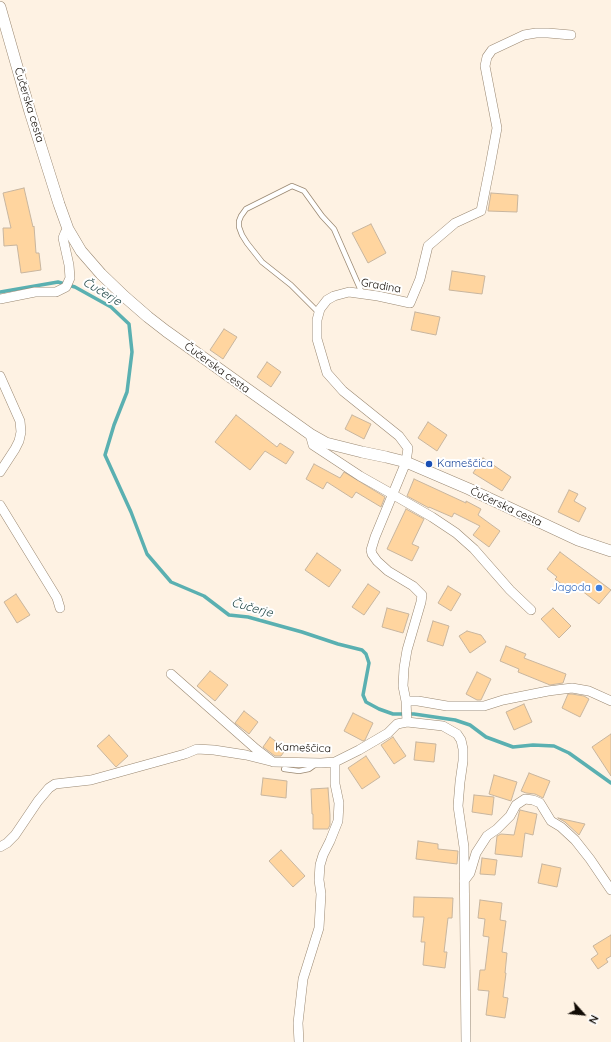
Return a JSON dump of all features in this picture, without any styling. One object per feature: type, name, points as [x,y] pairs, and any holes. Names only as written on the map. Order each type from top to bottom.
[{"type":"street","name":"Čučerska cesta","points":[[0,7],[30,112],[68,229],[81,251],[101,274],[148,317],[310,434],[326,443],[406,462],[578,540],[611,551]]},
{"type":"street","name":"Gradina","points":[[319,313],[326,300],[349,292],[378,296],[410,303],[420,279],[428,246],[455,223],[481,211],[497,128],[485,66],[487,57],[492,50],[524,35],[548,33],[571,35]]},
{"type":"street","points":[[0,299],[35,292],[56,292],[66,287],[70,278],[69,265],[63,238],[68,229]]},
{"type":"street","points":[[319,313],[317,320],[317,339],[327,373],[343,391],[399,436],[408,448],[406,462],[371,550],[377,561],[388,571],[413,586],[422,595],[404,668],[403,686],[406,713]]},
{"type":"street","points":[[0,376],[20,421],[21,432],[15,449],[0,472]]},
{"type":"street","points":[[310,434],[312,445],[360,476],[432,517],[456,533],[474,549],[510,590],[531,610]]},
{"type":"street","points":[[0,505],[57,598],[60,608]]},
{"type":"street","name":"Kameščica","points":[[171,674],[256,749],[273,762],[335,762],[388,733],[406,713]]},
{"type":"street","points":[[406,713],[418,701],[447,706],[484,706],[503,700],[572,688],[589,691],[611,701]]},
{"type":"street","points":[[406,713],[443,726],[457,734],[461,740],[463,749],[458,806],[464,847],[466,1042]]},
{"type":"street","points":[[0,847],[7,843],[15,835],[38,801],[49,788],[55,784],[91,780],[198,749],[246,755],[273,762]]},
{"type":"street","points":[[299,1042],[298,1023],[303,980],[319,928],[321,894],[319,880],[320,865],[338,821],[339,803],[335,784],[335,762]]},
{"type":"street","points":[[464,881],[470,874],[476,853],[487,836],[497,829],[510,816],[516,805],[525,799],[534,800],[540,804],[551,821],[561,827],[575,840],[611,890]]},
{"type":"lane","points":[[319,313],[291,285],[262,262],[247,243],[239,227],[239,221],[246,209],[292,186],[304,191],[322,216],[334,229],[363,294]]},
{"type":"lane","points":[[284,769],[299,771],[308,769],[317,763]]},
{"type":"building","points":[[24,188],[33,227],[34,226],[36,253],[39,253],[41,270],[21,273],[17,245],[4,246],[3,228],[11,228],[3,193]]},
{"type":"building","points":[[491,193],[518,195],[517,212],[488,211]]},
{"type":"building","points":[[371,224],[386,253],[368,263],[352,233]]},
{"type":"building","points":[[452,271],[485,276],[482,294],[449,290]]},
{"type":"building","points":[[415,312],[440,317],[436,335],[411,330]]},
{"type":"building","points":[[224,329],[237,337],[223,359],[210,350]]},
{"type":"building","points":[[267,362],[281,372],[271,387],[257,377]]},
{"type":"building","points":[[236,415],[277,447],[280,443],[294,452],[286,464],[265,451],[250,470],[215,442]]},
{"type":"building","points":[[352,415],[371,424],[364,439],[345,429]]},
{"type":"building","points":[[428,422],[447,435],[437,451],[418,438]]},
{"type":"building","points":[[483,458],[511,477],[502,491],[473,473]]},
{"type":"building","points":[[314,464],[340,478],[344,472],[385,497],[381,507],[356,492],[352,498],[327,482],[323,489],[306,479]]},
{"type":"building","points":[[414,479],[481,509],[478,515],[500,531],[489,547],[473,535],[480,526],[454,513],[452,517],[429,508],[407,496]]},
{"type":"building","points":[[569,490],[578,494],[574,501],[586,508],[579,522],[558,512]]},
{"type":"building","points":[[406,509],[424,519],[412,544],[419,547],[412,561],[387,549]]},
{"type":"building","points":[[560,552],[611,590],[599,604],[577,587],[572,592],[555,579],[557,577],[547,569]]},
{"type":"building","points":[[317,553],[341,570],[329,587],[305,570]]},
{"type":"building","points":[[368,584],[380,592],[364,615],[352,607]]},
{"type":"building","points":[[448,586],[461,594],[451,611],[438,603]]},
{"type":"building","points":[[16,594],[30,615],[17,623],[4,602]]},
{"type":"building","points":[[387,608],[409,614],[403,633],[382,627]]},
{"type":"building","points":[[553,608],[571,626],[559,638],[541,619]]},
{"type":"building","points":[[433,621],[449,626],[443,646],[427,641]]},
{"type":"building","points":[[467,631],[481,635],[486,642],[470,653],[459,636]]},
{"type":"building","points":[[506,646],[526,654],[524,658],[566,674],[563,683],[550,685],[518,672],[519,669],[500,661]]},
{"type":"building","points":[[210,671],[228,685],[215,701],[197,686]]},
{"type":"building","points":[[477,672],[491,679],[481,700],[477,700],[466,694]]},
{"type":"building","points":[[568,694],[584,696],[589,699],[580,717],[562,708]]},
{"type":"building","points":[[524,704],[532,722],[514,730],[506,712]]},
{"type":"building","points":[[244,711],[258,722],[249,734],[235,723]]},
{"type":"building","points":[[353,713],[373,723],[365,740],[363,741],[344,731]]},
{"type":"building","points":[[611,734],[611,776],[592,747]]},
{"type":"building","points":[[109,735],[128,756],[116,767],[97,746]]},
{"type":"building","points":[[270,737],[286,749],[281,756],[275,756],[263,747]]},
{"type":"building","points":[[393,737],[406,756],[394,764],[381,745]]},
{"type":"building","points":[[416,742],[436,744],[434,762],[414,760]]},
{"type":"building","points":[[366,756],[380,777],[362,789],[348,768]]},
{"type":"building","points":[[529,773],[550,781],[543,798],[535,794],[521,791]]},
{"type":"building","points":[[494,775],[517,782],[511,801],[489,794]]},
{"type":"building","points":[[263,778],[287,781],[286,798],[261,795]]},
{"type":"building","points":[[328,788],[330,825],[328,829],[313,829],[311,789]]},
{"type":"building","points":[[474,795],[494,797],[492,815],[472,812]]},
{"type":"building","points":[[520,810],[537,814],[533,835],[525,833],[522,857],[495,854],[497,836],[501,834],[514,835]]},
{"type":"building","points":[[558,818],[585,824],[579,835],[565,822]]},
{"type":"building","points":[[418,841],[438,844],[438,849],[458,851],[457,864],[416,859]]},
{"type":"building","points":[[281,850],[305,876],[293,887],[269,861]]},
{"type":"building","points":[[482,858],[497,860],[495,875],[480,874]]},
{"type":"building","points":[[542,864],[561,868],[557,887],[538,883]]},
{"type":"building","points":[[414,897],[453,898],[452,918],[448,918],[444,952],[447,952],[445,968],[423,965],[425,942],[421,942],[424,917],[413,917]]},
{"type":"building","points":[[480,900],[502,903],[500,920],[506,921],[502,952],[507,953],[503,997],[508,998],[505,1018],[486,1015],[489,991],[478,990],[480,970],[485,970],[489,937],[483,936],[485,919],[478,918]]},
{"type":"building","points":[[611,935],[611,956],[606,959],[608,962],[598,969],[591,959],[598,954],[593,946]]},
{"type":"waterway","name":"Čučerje","points":[[0,292],[58,282],[75,287],[111,307],[129,324],[132,352],[127,392],[114,425],[105,455],[131,512],[147,554],[171,582],[204,596],[229,615],[248,617],[362,650],[366,654],[369,663],[363,695],[366,702],[379,709],[393,714],[414,714],[455,720],[470,725],[486,737],[513,747],[533,745],[554,746],[569,753],[611,783]]},
{"type":"place","name":"Kameščica","points":[[429,464]]},
{"type":"place","name":"Jagoda","points":[[599,588]]}]
